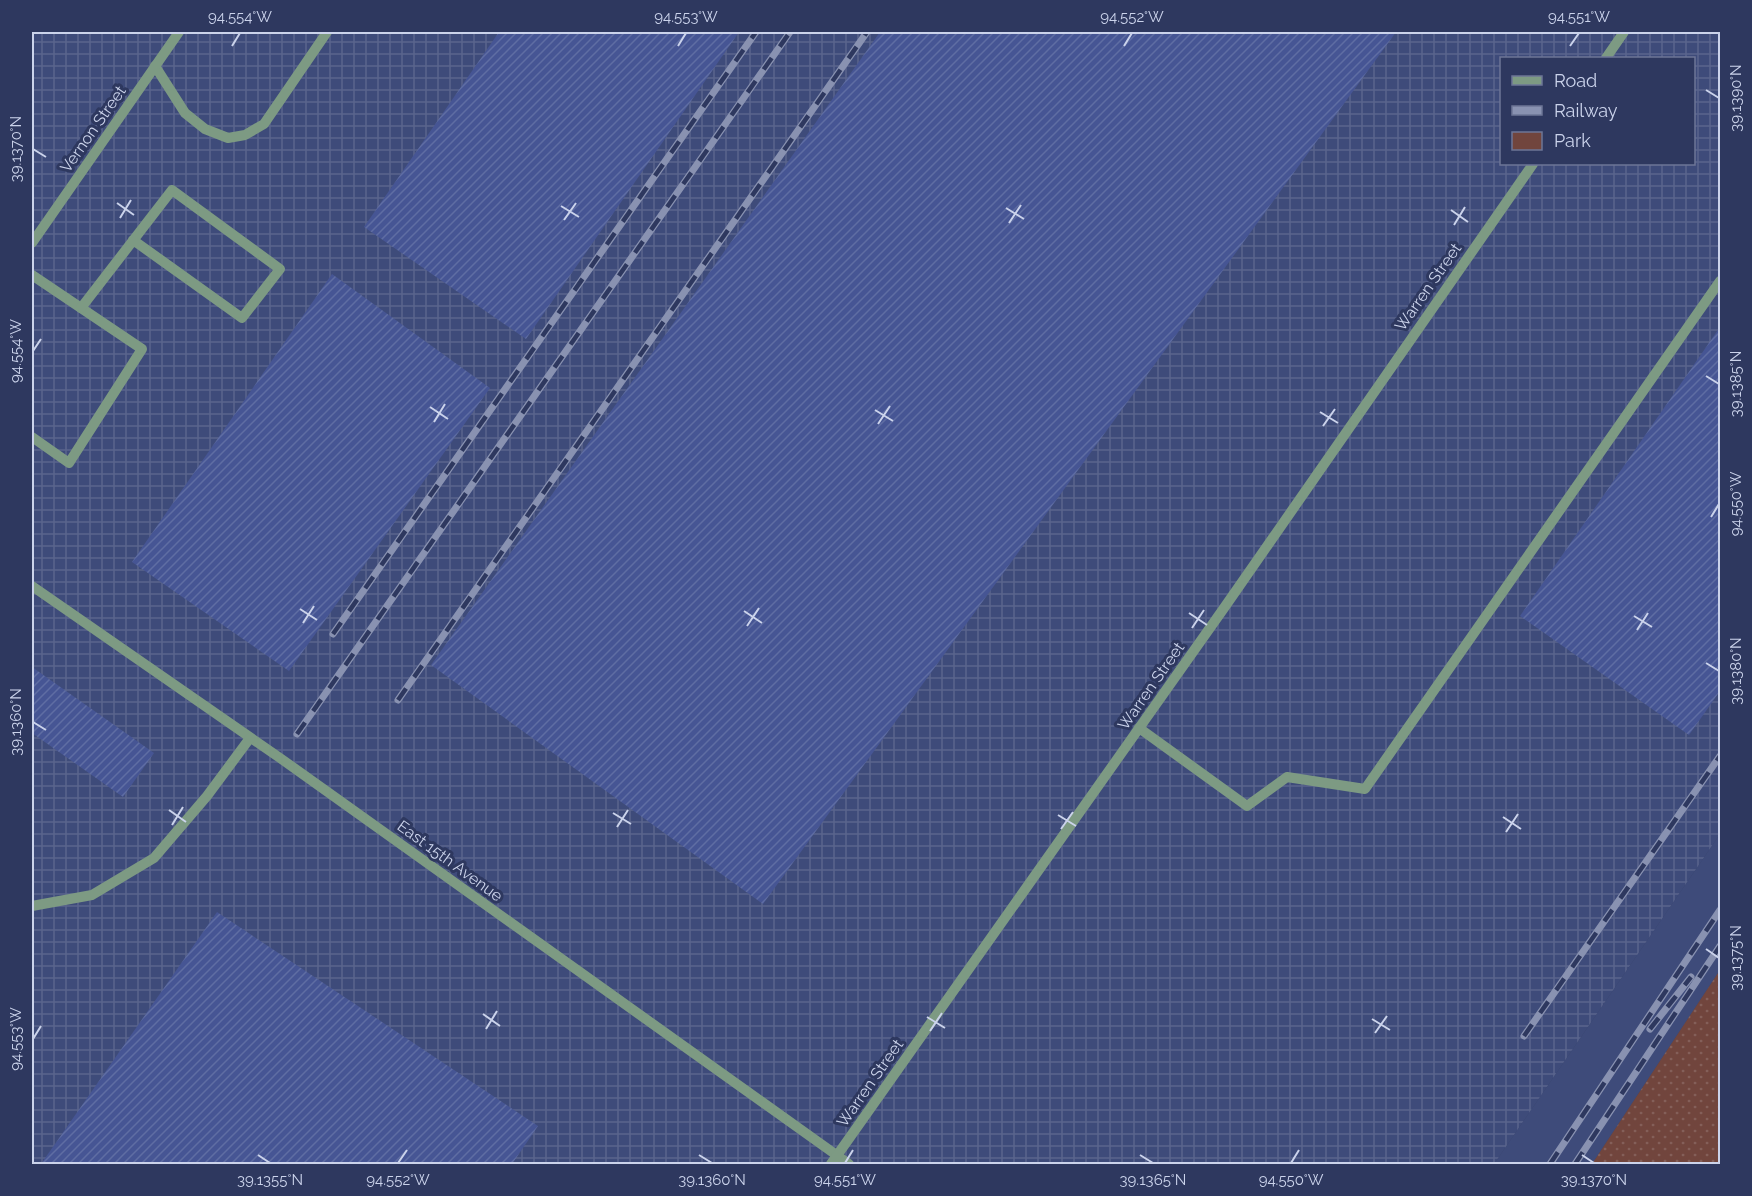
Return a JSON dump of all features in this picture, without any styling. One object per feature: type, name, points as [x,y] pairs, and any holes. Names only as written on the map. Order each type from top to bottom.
[{"type":"street","name":"Vernon Street","points":[[32,243],[179,32]]},
{"type":"street","points":[[155,66],[185,113],[205,129],[228,138],[245,135],[264,124],[327,32]]},
{"type":"street","points":[[1606,57],[1624,32]]},
{"type":"street","name":"Warren Street","points":[[834,1160],[1532,165]]},
{"type":"street","points":[[81,308],[133,240],[172,190],[280,269],[242,318],[133,240]]},
{"type":"street","points":[[32,275],[142,349],[69,463],[32,437]]},
{"type":"street","points":[[1139,728],[1247,806],[1287,777],[1365,789],[1720,281]]},
{"type":"street","name":"East 15th Avenue","points":[[32,586],[250,738],[834,1160],[849,1164]]},
{"type":"street","points":[[32,906],[92,895],[154,858],[207,796],[250,738]]},
{"type":"shaded area","points":[[32,32],[1720,32],[1720,834],[1494,1164],[32,1164]]},
{"type":"shaded area","points":[[1720,834],[1720,970],[1592,1164],[1494,1164]]},
{"type":"green space","points":[[1720,970],[1720,1164],[1592,1164]]},
{"type":"building","points":[[499,32],[739,32],[526,339],[364,227]]},
{"type":"building","points":[[880,32],[1396,32],[763,904],[431,665]]},
{"type":"building","points":[[332,274],[490,388],[289,671],[132,562]]},
{"type":"building","points":[[1720,327],[1720,691],[1689,735],[1520,616]]},
{"type":"building","points":[[32,667],[154,753],[123,797],[32,733]]},
{"type":"building","points":[[217,912],[538,1126],[512,1164],[41,1164]]},
{"type":"railway","points":[[333,634],[756,32]]},
{"type":"railway","points":[[297,734],[790,32]]},
{"type":"railway","points":[[398,700],[867,32]]},
{"type":"railway","points":[[1524,1036],[1720,756]]},
{"type":"railway","points":[[1550,1164],[1720,910]]},
{"type":"railway","points":[[1575,1164],[1720,946]]},
{"type":"railway","points":[[1650,1029],[1691,977]]}]
